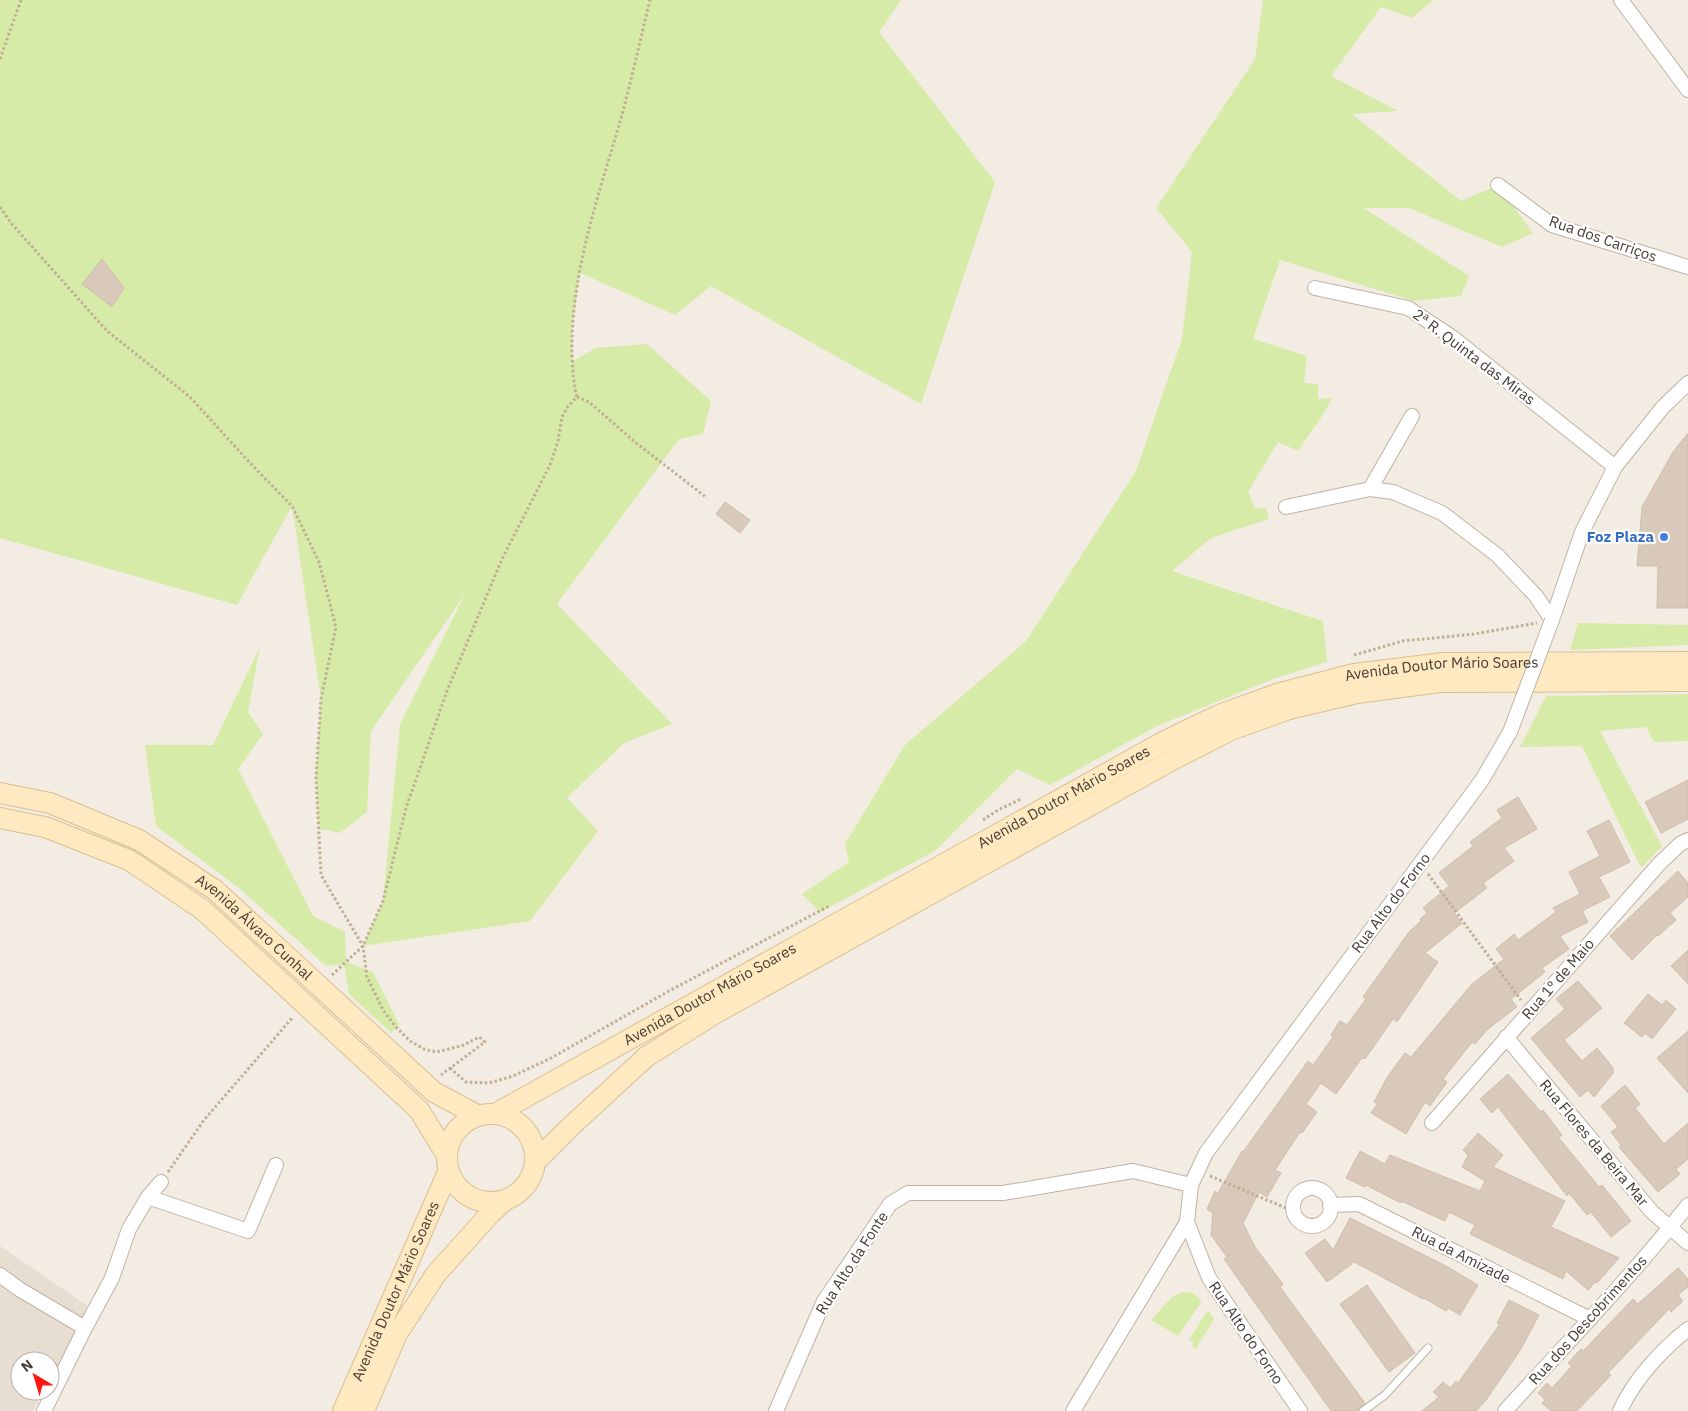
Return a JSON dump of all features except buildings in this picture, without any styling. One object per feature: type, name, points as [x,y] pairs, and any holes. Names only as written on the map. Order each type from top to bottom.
[{"type":"main road","name":"Avenida Doutor Mário Soares","points":[[486,1114],[1163,742],[1219,715],[1277,694],[1354,674],[1443,663],[1688,662]]},
{"type":"main road","name":"Avenida Doutor Mário Soares","points":[[535,1162],[646,1057],[714,1014],[1174,758],[1231,730],[1289,709],[1349,695],[1440,682],[1688,682]]},
{"type":"main road","name":"Avenida Álvaro Cunhal","points":[[0,793],[50,803],[139,840],[215,890],[434,1092],[486,1114]]},
{"type":"main road","name":"Avenida Álvaro Cunhal","points":[[0,818],[45,827],[129,860],[203,910],[419,1110],[447,1163]]},
{"type":"main road","points":[[486,1114],[511,1118],[525,1129],[534,1144],[535,1162],[531,1178],[520,1192],[504,1200],[487,1202],[470,1198],[457,1187],[447,1163],[451,1138],[462,1124],[486,1114]]},
{"type":"main road","name":"Avenida Doutor Mário Soares","points":[[343,1411],[447,1163]]},
{"type":"main road","name":"Avenida Doutor Mário Soares","points":[[364,1411],[397,1334],[430,1283],[504,1200]]},
{"type":"street","points":[[1621,0],[1688,90]]},
{"type":"street","name":"Rua dos Carriços","points":[[1498,185],[1552,225],[1688,267]]},
{"type":"street","name":"2ª R. Quinta das Miras","points":[[1315,288],[1408,308],[1452,337],[1615,467]]},
{"type":"street","name":"Rua Alto do Forno","points":[[1300,1411],[1208,1278],[1187,1222],[1191,1185],[1206,1153],[1482,780],[1510,732],[1552,620],[1582,532],[1615,467],[1663,407],[1688,383]]},
{"type":"street","points":[[1370,489],[1412,416]]},
{"type":"street","points":[[1286,507],[1370,489],[1393,492],[1442,513],[1497,555],[1536,596],[1552,620]]},
{"type":"street","name":"Rua 1º de Maio","points":[[1432,1123],[1659,864],[1680,844],[1688,840]]},
{"type":"street","name":"Rua Flores da Beira Mar","points":[[1506,1037],[1652,1212],[1688,1243]]},
{"type":"street","points":[[148,1197],[248,1231],[276,1165]]},
{"type":"street","name":"Rua Alto da Fonte","points":[[776,1411],[824,1300],[890,1204],[908,1194],[1003,1193],[1133,1171],[1191,1185]]},
{"type":"street","points":[[44,1411],[112,1278],[129,1229],[148,1197],[161,1182]]},
{"type":"street","points":[[1314,1188],[1325,1194],[1330,1205],[1327,1217],[1318,1225],[1305,1224],[1299,1221],[1293,1211],[1293,1205],[1298,1194],[1314,1188]]},
{"type":"street","name":"Rua da Amizade","points":[[1330,1205],[1359,1204],[1590,1319]]},
{"type":"street","name":"Rua dos Descobrimentos","points":[[1505,1411],[1590,1319],[1688,1205]]},
{"type":"street","points":[[1073,1411],[1187,1222]]},
{"type":"street","points":[[0,1275],[19,1289],[85,1328]]},
{"type":"street","points":[[1620,1411],[1632,1387],[1673,1340],[1688,1329]]},
{"type":"lane","points":[[1363,1411],[1385,1395],[1428,1348]]},
{"type":"path","points":[[0,59],[21,0]]},
{"type":"path","points":[[577,397],[574,386],[572,329],[580,273],[591,222],[629,87],[650,0]]},
{"type":"path","points":[[0,207],[11,223],[107,331],[190,397],[292,506],[319,562],[336,628],[321,699],[316,778],[321,875],[363,946],[367,977],[383,1010],[396,1027],[410,1041],[424,1049],[436,1052],[464,1045],[479,1037],[485,1042],[438,1076]]},
{"type":"path","points":[[577,397],[589,402],[635,442],[707,498]]},
{"type":"path","points":[[330,976],[363,946],[383,901],[406,808],[447,691],[502,559],[550,465],[558,441],[562,417],[568,406],[577,397]]},
{"type":"path","points":[[1420,864],[1529,1011]]},
{"type":"path","points":[[161,1182],[204,1120],[293,1016]]},
{"type":"path","points":[[1197,1171],[1293,1211]]},
{"type":"shaded area","points":[[0,1246],[89,1307],[60,1361],[60,1351],[10,1351],[10,1401],[38,1401],[33,1411],[0,1411]]},
{"type":"green space","points":[[0,0],[901,0],[879,32],[995,182],[921,404],[711,286],[675,315],[580,273],[572,329],[573,361],[596,348],[647,344],[711,401],[703,434],[679,439],[557,604],[672,724],[624,743],[567,798],[598,831],[530,921],[363,946],[383,901],[400,724],[465,594],[371,731],[367,812],[340,833],[319,829],[316,778],[321,699],[292,506],[237,605],[0,538]]},
{"type":"green space","points":[[1263,0],[1433,0],[1412,18],[1381,7],[1331,76],[1398,111],[1352,114],[1461,201],[1498,185],[1533,233],[1502,247],[1409,208],[1364,208],[1469,276],[1461,296],[1414,301],[1280,260],[1253,339],[1307,356],[1304,383],[1318,384],[1318,399],[1332,398],[1298,451],[1278,442],[1248,492],[1255,508],[1266,508],[1269,519],[1211,538],[1172,571],[1323,621],[1327,662],[1273,679],[1157,726],[1050,785],[1017,769],[935,851],[820,912],[802,894],[849,862],[845,844],[905,745],[1026,641],[1136,471],[1182,339],[1192,252],[1156,208],[1255,59]]},
{"type":"green space","points":[[1578,623],[1688,625],[1688,645],[1570,650]]},
{"type":"green space","points":[[260,647],[248,712],[263,734],[238,769],[313,916],[345,932],[346,962],[373,972],[399,1024],[391,1033],[349,994],[344,964],[326,966],[239,888],[156,826],[145,745],[213,745]]},
{"type":"green space","points":[[1688,694],[1688,741],[1654,742],[1646,727],[1600,731],[1662,846],[1641,868],[1582,746],[1520,747],[1546,696]]},
{"type":"green space","points":[[1183,1292],[1193,1293],[1202,1301],[1178,1336],[1151,1320],[1173,1296]]},
{"type":"green space","points":[[1208,1310],[1214,1319],[1196,1349],[1192,1346],[1194,1343],[1189,1340]]},
{"type":"place","name":"Foz Plaza","points":[[1664,537]]}]
